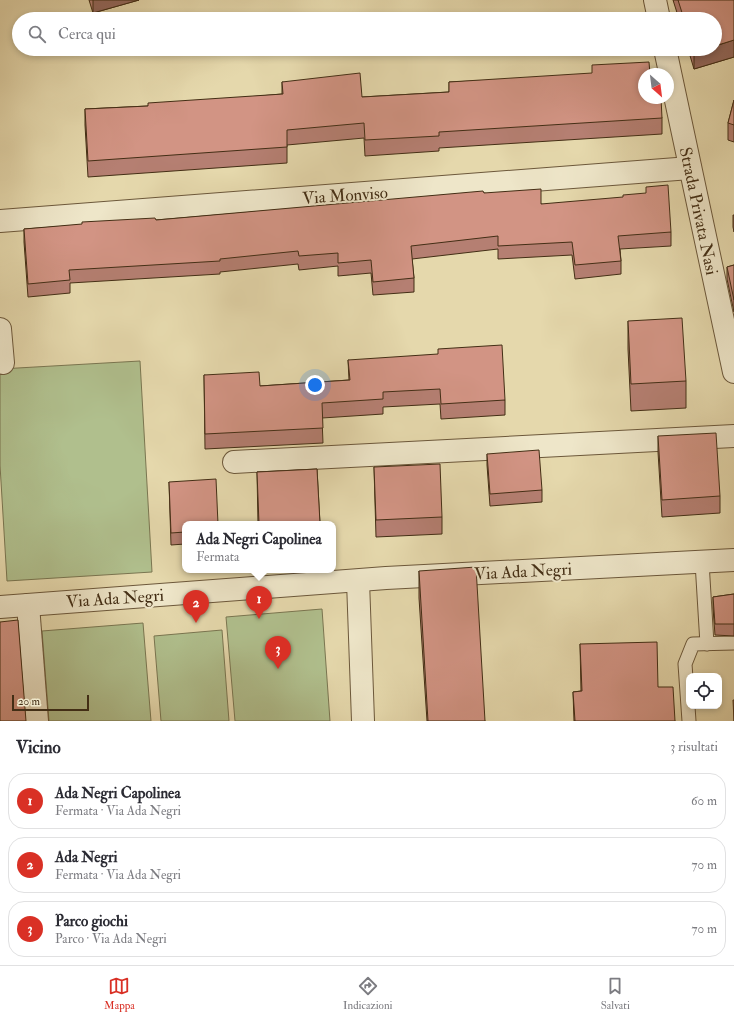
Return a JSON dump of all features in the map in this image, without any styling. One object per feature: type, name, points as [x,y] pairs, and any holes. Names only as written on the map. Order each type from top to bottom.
[{"type":"street","points":[[655,0],[658,12]]},
{"type":"street","name":"Strada Privata Nasi","points":[[666,56],[734,372]]},
{"type":"street","name":"Via Monviso","points":[[0,221],[690,168]]},
{"type":"street","points":[[0,329],[3,363]]},
{"type":"street","points":[[234,462],[734,436]]},
{"type":"street","name":"Via Ada Negri","points":[[0,607],[386,578],[734,560]]},
{"type":"street","points":[[358,581],[363,721]]},
{"type":"street","points":[[28,605],[37,721]]},
{"type":"lane","points":[[702,562],[707,644]]},
{"type":"lane","points":[[688,721],[685,664],[693,644],[734,643]]},
{"type":"green space","points":[[140,361],[152,572],[7,581],[0,465],[0,369]]},
{"type":"green space","points":[[322,609],[330,721],[235,721],[226,617]]},
{"type":"green space","points":[[143,623],[151,721],[49,721],[42,631]]},
{"type":"green space","points":[[222,630],[229,721],[161,721],[154,636]]},
{"type":"building","points":[[678,0],[734,0],[734,40],[722,44],[722,12],[682,12]]},
{"type":"building","points":[[649,62],[650,68],[638,68],[638,104],[661,104],[662,118],[439,132],[439,136],[365,140],[364,123],[287,130],[287,147],[88,161],[85,109],[148,106],[148,103],[283,94],[282,82],[360,73],[362,97],[449,92],[449,82],[592,73],[592,65]]},
{"type":"building","points":[[734,100],[734,125],[728,123]]},
{"type":"building","points":[[668,185],[671,232],[618,236],[621,261],[575,265],[572,242],[498,246],[498,236],[411,246],[414,278],[373,282],[371,260],[338,263],[338,253],[299,256],[298,251],[220,259],[220,261],[69,270],[70,280],[28,284],[24,229],[82,224],[82,222],[155,218],[156,220],[483,191],[484,193],[541,189],[541,204],[623,197],[623,195],[646,193],[646,187]]},
{"type":"building","points":[[734,265],[734,300],[727,267]]},
{"type":"building","points":[[682,318],[686,381],[631,384],[628,321]]},
{"type":"building","points":[[502,345],[505,400],[441,404],[440,389],[383,392],[383,399],[322,403],[323,428],[205,434],[204,375],[259,372],[260,386],[350,380],[348,360],[438,354],[438,349]]},
{"type":"building","points":[[716,433],[720,496],[662,500],[658,436]]},
{"type":"building","points":[[539,450],[542,490],[490,494],[487,454]]},
{"type":"building","points":[[440,464],[442,517],[376,520],[374,467]]},
{"type":"building","points":[[317,469],[320,521],[259,521],[257,472]]},
{"type":"building","points":[[216,479],[218,521],[182,521],[182,532],[171,533],[169,482]]},
{"type":"building","points":[[476,567],[485,721],[428,721],[419,571]]},
{"type":"building","points":[[734,594],[734,624],[715,624],[713,597]]},
{"type":"building","points":[[18,620],[26,721],[0,721],[0,622]]},
{"type":"building","points":[[657,642],[658,687],[673,687],[675,721],[575,721],[573,692],[582,691],[580,644]]},
{"type":"building","points":[[733,700],[734,700],[734,721]]},
{"type":"place","name":"Ada Negri Capolinea","points":[[259,619]]},
{"type":"place","name":"Ada Negri","points":[[196,623]]},
{"type":"place","name":"Parco giochi","points":[[278,669]]}]
